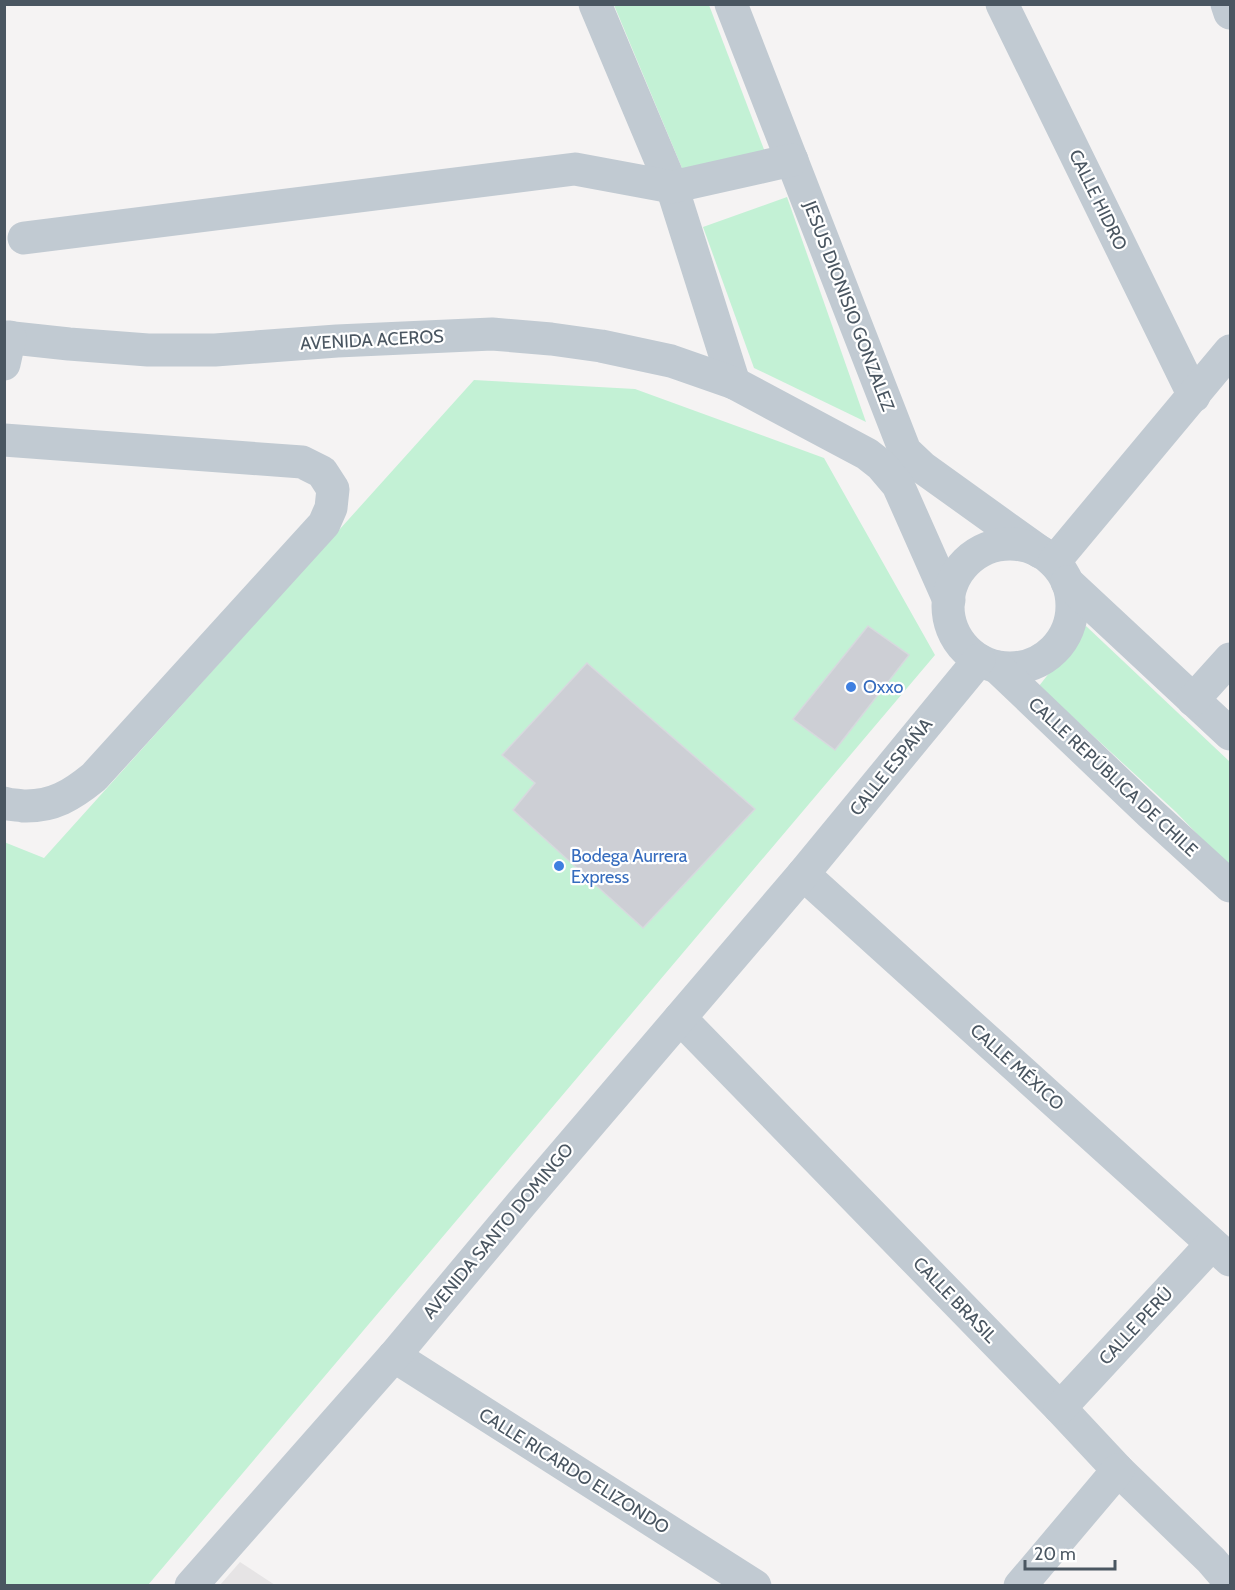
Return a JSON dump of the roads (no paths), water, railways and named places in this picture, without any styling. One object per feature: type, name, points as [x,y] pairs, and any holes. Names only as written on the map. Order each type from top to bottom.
[{"type":"street","points":[[595,4],[672,187],[734,382]]},
{"type":"street","name":"CALLE HIDRO","points":[[1002,4],[1194,396]]},
{"type":"street","points":[[1227,4],[1230,13]]},
{"type":"street","name":"JESUS DIONISIO GONZALEZ","points":[[742,10],[893,458],[923,468],[1054,565]]},
{"type":"street","points":[[24,238],[575,169],[672,187],[792,160]]},
{"type":"street","name":"AVENIDA ACEROS","points":[[6,346],[69,344],[148,350],[215,350],[338,341],[492,334],[550,339],[601,346],[671,360],[734,382],[867,454],[893,458]]},
{"type":"street","points":[[1054,565],[1230,351]]},
{"type":"street","points":[[4,440],[302,462],[322,472],[333,489],[332,508],[324,524],[94,777],[75,792],[56,801],[34,806],[10,805],[4,802]]},
{"type":"street","points":[[893,458],[898,485],[949,600]]},
{"type":"street","points":[[1054,565],[1072,601],[1072,611],[1064,639],[1051,653],[1033,664],[1014,668],[988,663],[965,649],[955,634],[949,618],[952,583],[974,556],[989,548],[1006,544],[1023,546],[1054,565],[1230,734]]},
{"type":"street","points":[[1193,700],[1230,659]]},
{"type":"street","name":"CALLE ESPAÑA","points":[[803,874],[988,663]]},
{"type":"street","name":"CALLE REPÚBLICA DE CHILE","points":[[988,663],[1230,886]]},
{"type":"street","name":"AVENIDA SANTO DOMINGO","points":[[191,1586],[393,1356],[803,874]]},
{"type":"street","name":"CALLE MÉXICO","points":[[803,874],[1221,1252]]},
{"type":"street","name":"CALLE BRASIL","points":[[680,1018],[1118,1470],[1211,1560],[1230,1582]]},
{"type":"street","name":"CALLE PERÚ","points":[[1060,1408],[1221,1252]]},
{"type":"street","name":"CALLE RICARDO ELIZONDO","points":[[393,1356],[755,1586]]},
{"type":"street","points":[[1020,1586],[1118,1470]]},
{"type":"place","name":"Oxxo","points":[[851,687]]},
{"type":"place","name":"Bodega Aurrera Express","points":[[559,866]]}]
